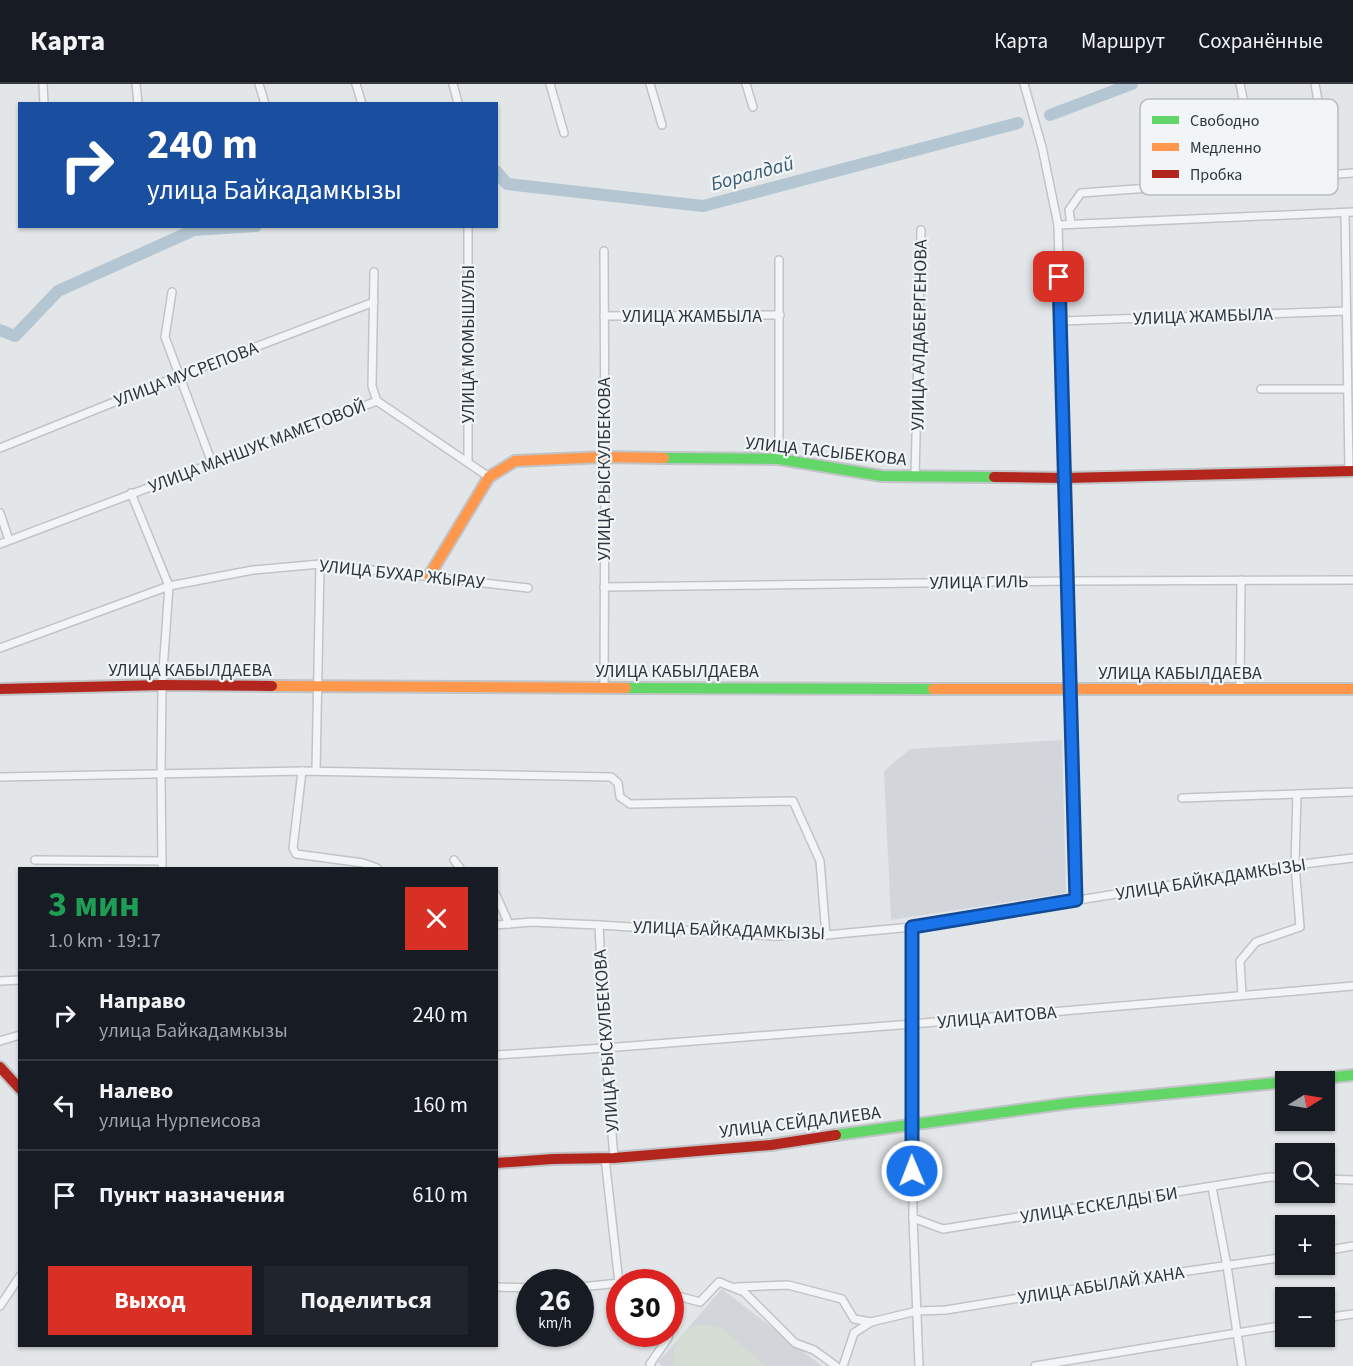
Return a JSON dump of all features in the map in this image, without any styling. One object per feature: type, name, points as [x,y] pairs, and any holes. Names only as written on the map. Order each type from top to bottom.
[{"type":"street","points":[[43,84],[44,102]]},
{"type":"street","points":[[136,84],[138,102]]},
{"type":"street","points":[[259,84],[264,102]]},
{"type":"street","points":[[356,84],[361,102]]},
{"type":"street","points":[[453,84],[458,102]]},
{"type":"street","points":[[550,84],[564,133]]},
{"type":"street","points":[[650,84],[662,125]]},
{"type":"street","points":[[746,84],[753,107]]},
{"type":"street","points":[[1024,84],[1042,147],[1058,225],[1076,900]]},
{"type":"street","points":[[1240,84],[1243,99]]},
{"type":"street","points":[[1316,84],[1318,99]]},
{"type":"street","points":[[1338,174],[1353,173]]},
{"type":"street","points":[[1071,224],[1069,210],[1081,192],[1140,188]]},
{"type":"street","points":[[1058,225],[1349,212],[1346,311],[1351,471]]},
{"type":"street","name":"УЛИЦА МОМЫШУЛЫ","points":[[468,228],[468,462]]},
{"type":"street","name":"УЛИЦА АЛДАБЕРГЕНОВА","points":[[915,477],[921,230]]},
{"type":"street","name":"УЛИЦА РЫСКУЛБЕКОВА","points":[[604,251],[604,687]]},
{"type":"street","points":[[779,260],[779,459]]},
{"type":"street","points":[[374,272],[372,386],[377,401]]},
{"type":"street","points":[[172,292],[165,337],[212,463]]},
{"type":"street","name":"УЛИЦА МУСРЕПОВА","points":[[0,448],[179,376],[374,302]]},
{"type":"street","name":"УЛИЦА ЖАМБЫЛА","points":[[1060,321],[1346,311]]},
{"type":"street","name":"УЛИЦА ЖАМБЫЛА","points":[[604,316],[780,315]]},
{"type":"street","points":[[1261,389],[1347,389]]},
{"type":"street","name":"УЛИЦА МАНШУК МАМЕТОВОЙ","points":[[0,544],[377,401],[489,477]]},
{"type":"street","name":"УЛИЦА ТАСЫБЕКОВА","points":[[429,576],[489,477],[514,461],[605,457],[779,459],[882,476],[915,477],[1065,478],[1351,471]]},
{"type":"street","points":[[35,860],[162,865],[162,685],[169,586],[131,493]]},
{"type":"street","points":[[0,513],[9,540]]},
{"type":"street","points":[[316,771],[320,564]]},
{"type":"street","name":"УЛИЦА БУХАР ЖЫРАУ","points":[[0,648],[169,586],[253,570],[320,564],[528,588]]},
{"type":"street","points":[[1240,690],[1241,580]]},
{"type":"street","name":"УЛИЦА ГИЛЬ","points":[[604,587],[1353,580]]},
{"type":"street","name":"УЛИЦА КАБЫЛДАЕВА","points":[[0,689],[162,685],[1070,690],[1353,689]]},
{"type":"street","points":[[302,771],[293,848],[296,854],[363,863],[374,867]]},
{"type":"street","points":[[0,777],[302,771],[611,777],[618,783],[620,797],[630,804],[793,801],[820,861],[826,935]]},
{"type":"street","points":[[1182,798],[1353,792]]},
{"type":"street","points":[[1242,995],[1240,961],[1256,942],[1300,927],[1295,865],[1297,794]]},
{"type":"street","name":"УЛИЦА БАЙКАДАМКЫЗЫ","points":[[498,925],[532,922],[776,936],[826,935],[912,927],[1295,865],[1353,858]]},
{"type":"street","points":[[454,860],[459,867]]},
{"type":"street","points":[[498,899],[509,924]]},
{"type":"street","name":"УЛИЦА РЫСКУЛБЕКОВА","points":[[599,925],[610,1158],[618,1269]]},
{"type":"street","points":[[912,927],[913,1218],[919,1366]]},
{"type":"street","points":[[0,981],[18,980]]},
{"type":"street","name":"УЛИЦА АИТОВА","points":[[498,1054],[605,1048],[912,1024],[1353,986]]},
{"type":"street","points":[[0,1041],[18,1036]]},
{"type":"street","points":[[0,1067],[18,1087]]},
{"type":"street","points":[[1335,1077],[1353,1075]]},
{"type":"street","name":"УЛИЦА СЕЙДАЛИЕВА","points":[[498,1163],[610,1158],[771,1145],[1070,1103],[1275,1083]]},
{"type":"street","name":"УЛИЦА ЕСКЕЛДЫ БИ","points":[[913,1218],[944,1229],[1275,1177]]},
{"type":"street","points":[[1335,1179],[1353,1180]]},
{"type":"street","points":[[1212,1187],[1242,1366]]},
{"type":"street","points":[[1335,1249],[1353,1246]]},
{"type":"street","name":"УЛИЦА АБЫЛАЙ ХАНА","points":[[871,1322],[917,1311],[946,1310],[1275,1259]]},
{"type":"street","points":[[0,1306],[18,1279]]},
{"type":"street","points":[[684,1298],[700,1302],[719,1282],[733,1287],[744,1292],[795,1343],[814,1350],[836,1366]]},
{"type":"street","points":[[733,1287],[788,1285],[842,1299],[854,1319],[871,1322]]},
{"type":"street","points":[[498,1287],[516,1288]]},
{"type":"street","points":[[1335,1316],[1353,1314]]},
{"type":"street","points":[[843,1366],[854,1333],[871,1322]]},
{"type":"street","points":[[1035,1366],[1275,1327]]},
{"type":"street","points":[[651,1366],[650,1364],[662,1347]]},
{"type":"shaded area","points":[[1062,740],[1066,893],[891,920],[884,771],[910,749]]},
{"type":"shaded area","points":[[722,1289],[822,1366],[662,1366],[658,1362],[671,1347],[684,1347],[684,1332]]},
{"type":"shaded area","points":[[698,1325],[712,1325],[723,1329],[765,1366],[673,1366],[675,1347],[684,1347],[684,1332]]},
{"type":"waterway","points":[[1050,115],[1132,84]]},
{"type":"waterway","name":"Боралдай","points":[[498,173],[507,184],[703,206],[1018,123]]},
{"type":"waterway","name":"Боралдай","points":[[0,330],[15,336],[58,291],[194,230],[225,228]]},
{"type":"traffic: fast","points":[[664,458],[779,459],[882,476],[994,477]]},
{"type":"traffic: fast","points":[[626,688],[933,689]]},
{"type":"traffic: fast","points":[[1335,1077],[1353,1075]]},
{"type":"traffic: fast","points":[[836,1135],[1070,1103],[1275,1083]]},
{"type":"traffic: slow","points":[[429,576],[489,477],[515,461],[605,457],[664,458]]},
{"type":"traffic: slow","points":[[272,686],[626,688]]},
{"type":"traffic: slow","points":[[933,689],[1353,689]]},
{"type":"traffic: jam","points":[[994,477],[1065,478],[1353,471]]},
{"type":"traffic: jam","points":[[0,689],[162,685],[272,686]]},
{"type":"traffic: jam","points":[[0,1067],[18,1087]]},
{"type":"traffic: jam","points":[[498,1163],[614,1158],[771,1145],[836,1135]]},
{"type":"route","points":[[912,1171],[912,927],[1076,900],[1059,277]]}]
